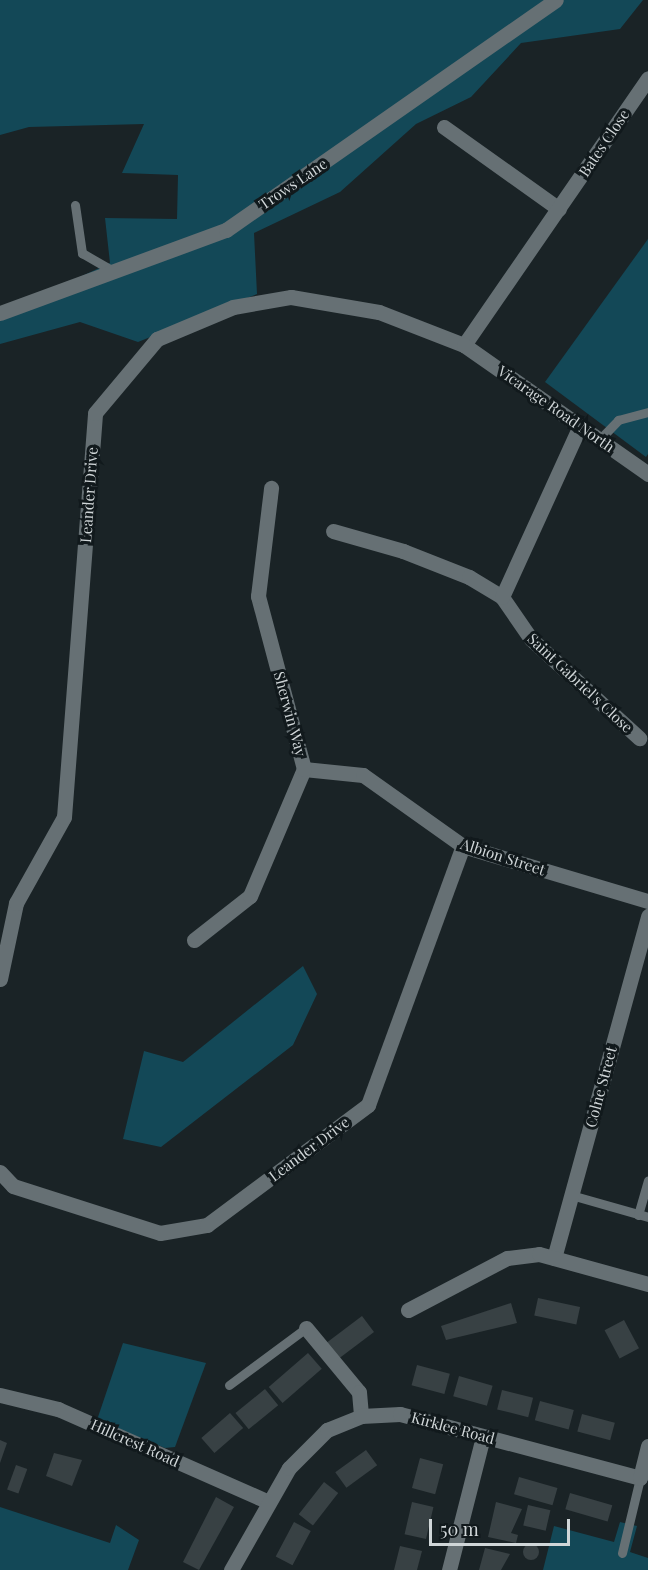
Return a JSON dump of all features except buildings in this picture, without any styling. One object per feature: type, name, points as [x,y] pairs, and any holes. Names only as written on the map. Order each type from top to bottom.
[{"type":"street","name":"Trows Lane","points":[[0,313],[226,230],[556,0]]},
{"type":"street","name":"Bates Close","points":[[464,345],[500,286],[521,267],[648,78]]},
{"type":"street","points":[[444,127],[559,209]]},
{"type":"street","name":"Leander Drive","points":[[0,979],[16,903],[64,817],[95,413],[157,339],[233,307],[291,297],[379,312],[464,345]]},
{"type":"street","name":"Vicarage Road North","points":[[464,345],[648,474]]},
{"type":"street","points":[[502,597],[580,426]]},
{"type":"street","name":"Sherwin Way","points":[[194,940],[250,896],[304,769],[258,596],[271,488]]},
{"type":"street","name":"Saint Gabriel's Close","points":[[333,531],[425,559],[502,597],[531,639],[639,738]]},
{"type":"street","name":"Albion Street","points":[[304,769],[363,775],[463,846],[648,901]]},
{"type":"street","name":"Leander Drive","points":[[0,1172],[13,1186],[160,1233],[207,1225],[368,1105],[463,846]]},
{"type":"street","name":"Colne Street","points":[[554,1258],[648,916]]},
{"type":"street","points":[[408,1310],[507,1258],[554,1258],[648,1284]]},
{"type":"street","points":[[306,1328],[359,1392],[361,1416]]},
{"type":"street","name":"Hillcrest Road","points":[[0,1395],[58,1409],[267,1502]]},
{"type":"street","name":"Kirklee Road","points":[[231,1570],[267,1502],[289,1468],[327,1430],[361,1416],[400,1414],[640,1478]]},
{"type":"street","points":[[449,1570],[483,1437]]},
{"type":"street","points":[[640,1478],[648,1446]]},
{"type":"lane","points":[[75,205],[82,253],[112,272]]},
{"type":"lane","points":[[599,440],[618,420],[648,412]]},
{"type":"lane","points":[[572,1196],[643,1216],[648,1180]]},
{"type":"lane","points":[[229,1385],[306,1328]]},
{"type":"lane","points":[[622,1553],[640,1478]]},
{"type":"shaded area","points":[[0,0],[643,0],[620,29],[521,43],[471,97],[416,124],[340,192],[254,233],[257,294],[138,342],[80,322],[0,344],[0,314],[110,263],[105,218],[177,219],[178,175],[122,173],[144,124],[29,127],[0,135]]},
{"type":"shaded area","points":[[648,239],[648,454],[646,457],[545,382]]},
{"type":"shaded area","points":[[303,966],[317,994],[293,1045],[161,1147],[123,1139],[144,1051],[183,1062]]},
{"type":"shaded area","points":[[123,1343],[206,1363],[175,1447],[165,1448],[97,1420]]},
{"type":"shaded area","points":[[0,1507],[110,1543],[116,1525],[139,1540],[128,1570],[0,1570]]},
{"type":"shaded area","points":[[620,1522],[637,1526],[630,1552],[648,1558],[648,1570],[543,1570],[554,1526],[614,1542]]}]
